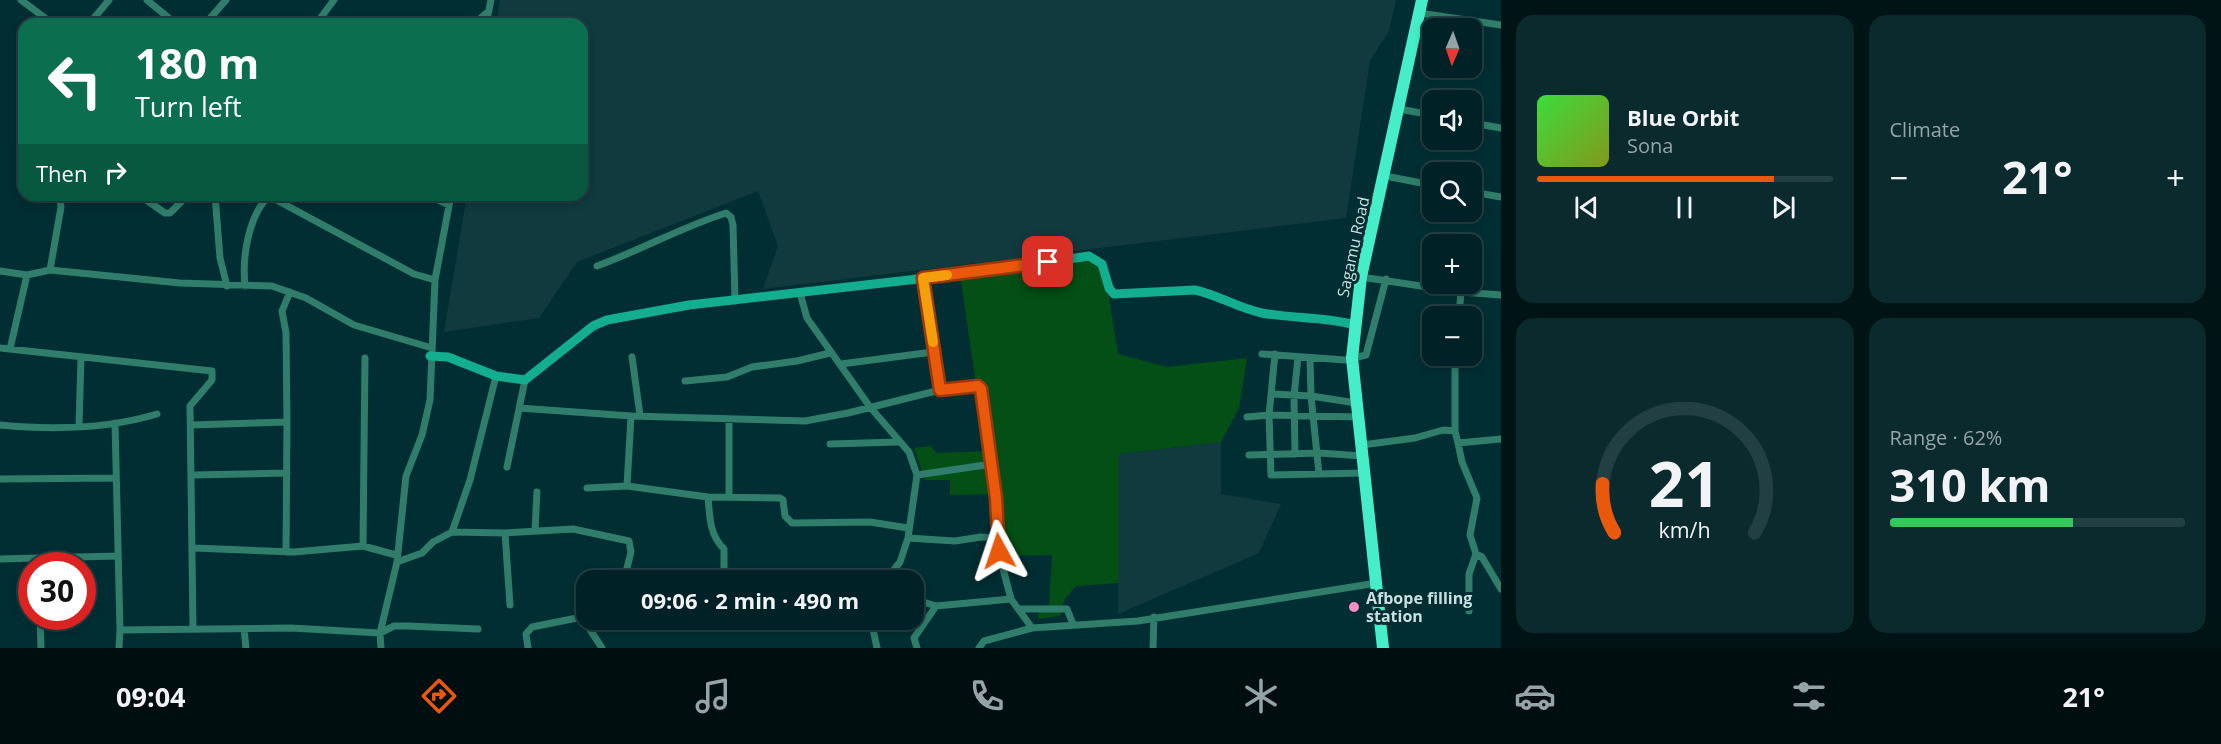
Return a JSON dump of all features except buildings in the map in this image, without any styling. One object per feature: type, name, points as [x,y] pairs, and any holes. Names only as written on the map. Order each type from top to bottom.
[{"type":"highway","name":"Sagamu Road","points":[[1383,648],[1352,358],[1361,277],[1422,0]]},
{"type":"street","points":[[21,0],[45,18]]},
{"type":"street","points":[[94,18],[109,0]]},
{"type":"street","points":[[147,0],[170,18]]},
{"type":"street","points":[[210,18],[226,0]]},
{"type":"street","points":[[320,18],[334,0]]},
{"type":"street","points":[[487,18],[491,0]]},
{"type":"street","points":[[481,18],[489,11]]},
{"type":"street","points":[[1419,13],[1501,25]]},
{"type":"street","points":[[1399,109],[1422,113]]},
{"type":"street","points":[[1482,125],[1501,128]]},
{"type":"street","points":[[1385,176],[1422,182]]},
{"type":"street","points":[[1482,194],[1501,197]]},
{"type":"street","points":[[50,270],[61,207],[60,201]]},
{"type":"street","points":[[148,201],[165,213],[170,213],[182,201]]},
{"type":"street","points":[[215,201],[220,258],[227,286]]},
{"type":"street","points":[[245,286],[243,273],[251,220],[265,201]]},
{"type":"street","points":[[278,201],[414,274],[435,280]]},
{"type":"street","points":[[439,201],[448,206]]},
{"type":"street","points":[[381,648],[380,633],[397,559],[406,476],[422,435],[430,400],[435,280],[449,201]]},
{"type":"street","points":[[597,266],[640,250],[698,222],[726,213],[731,217],[733,225],[735,301]]},
{"type":"street","points":[[507,467],[525,380],[575,339],[600,323],[666,309],[1089,256],[1102,264],[1109,288],[1114,294],[1195,290],[1208,293],[1229,304],[1258,312],[1355,325]]},
{"type":"street","points":[[0,271],[27,275],[50,270],[227,286],[272,286],[306,298],[354,325],[496,376],[525,380]]},
{"type":"street","points":[[10,349],[27,275]]},
{"type":"street","points":[[1361,277],[1422,285]]},
{"type":"street","points":[[923,278],[940,390]]},
{"type":"street","points":[[1262,354],[1311,359],[1352,358],[1367,353],[1386,279]]},
{"type":"street","points":[[286,552],[286,333],[282,311],[290,292]]},
{"type":"street","points":[[800,293],[807,318],[870,407],[909,453],[917,475],[908,537],[900,562],[894,570]]},
{"type":"street","points":[[1482,294],[1501,295]]},
{"type":"street","points":[[0,348],[212,371],[212,380],[190,406],[194,548],[193,628]]},
{"type":"street","points":[[841,364],[933,352]]},
{"type":"street","points":[[685,381],[727,377],[752,367],[797,361],[830,353]]},
{"type":"street","points":[[1275,354],[1269,415],[1271,476],[1365,473]]},
{"type":"street","points":[[632,357],[640,415]]},
{"type":"street","points":[[1295,454],[1294,396],[1298,357]]},
{"type":"street","points":[[79,425],[81,358]]},
{"type":"street","points":[[363,546],[365,358]]},
{"type":"street","points":[[1311,359],[1311,396],[1319,474]]},
{"type":"street","points":[[1455,366],[1455,431],[1462,462],[1478,498],[1470,536],[1476,554],[1469,574],[1469,611]]},
{"type":"street","points":[[452,532],[470,480],[496,376]]},
{"type":"street","points":[[519,408],[631,416],[805,421],[940,390],[978,386],[981,389],[992,464],[997,538],[1011,599],[1032,628]]},
{"type":"street","points":[[1272,394],[1311,396],[1356,403]]},
{"type":"street","points":[[0,425],[52,429],[115,423],[157,414]]},
{"type":"street","points":[[1247,417],[1269,415],[1358,417]]},
{"type":"street","points":[[627,486],[631,416]]},
{"type":"street","points":[[729,419],[729,495]]},
{"type":"street","points":[[192,425],[287,422]]},
{"type":"street","points":[[115,423],[119,648]]},
{"type":"street","points":[[1249,455],[1272,456],[1363,451],[1443,430],[1455,431]]},
{"type":"street","points":[[1458,443],[1501,439]]},
{"type":"street","points":[[830,444],[898,442]]},
{"type":"street","points":[[917,475],[992,464]]},
{"type":"street","points":[[193,475],[287,473]]},
{"type":"street","points":[[0,479],[115,478]]},
{"type":"street","points":[[587,488],[627,486],[708,497],[729,495],[780,498],[783,500],[785,516],[792,523],[870,522],[908,528]]},
{"type":"street","points":[[536,530],[537,492]]},
{"type":"street","points":[[708,497],[711,528],[715,540],[724,549],[724,570]]},
{"type":"street","points":[[194,548],[286,552],[363,546],[397,559],[422,553],[433,542],[452,532],[505,533],[573,529],[629,541],[631,552],[626,570]]},
{"type":"street","points":[[505,533],[510,605]]},
{"type":"street","points":[[908,537],[955,541],[981,537],[997,538]]},
{"type":"street","points":[[1476,554],[1482,557],[1501,589]]},
{"type":"street","points":[[96,556],[117,556]]},
{"type":"street","points":[[0,559],[18,558]]},
{"type":"street","points":[[979,648],[984,640],[1032,628],[1138,621],[1377,583]]},
{"type":"street","points":[[924,602],[936,606],[1011,599]]},
{"type":"street","points":[[917,648],[914,638],[936,606]]},
{"type":"street","points":[[1020,609],[1067,609],[1073,624]]},
{"type":"street","points":[[1153,648],[1154,617]]},
{"type":"street","points":[[528,648],[526,634],[532,627],[576,618]]},
{"type":"street","points":[[120,630],[193,628],[380,633],[394,626],[460,627],[478,630]]},
{"type":"street","points":[[244,629],[246,648]]},
{"type":"street","points":[[40,630],[41,648]]},
{"type":"street","points":[[590,630],[602,648]]},
{"type":"street","points":[[873,630],[877,648]]},
{"type":"shaded area","points":[[500,0],[1396,0],[1389,31],[1370,61],[1346,218],[763,289],[778,246],[758,191],[577,262],[539,318],[444,332],[466,201],[588,201],[588,18],[497,18]]},
{"type":"shaded area","points":[[1221,442],[1221,494],[1281,504],[1259,553],[1118,614],[1119,454]]},
{"type":"green space","points":[[1103,259],[1118,354],[1167,367],[1247,358],[1239,408],[1221,442],[1119,454],[1119,583],[1076,586],[1065,599],[1060,616],[1038,619],[1038,614],[1049,607],[1052,555],[1009,556],[1004,550],[1000,494],[950,495],[950,480],[925,480],[914,448],[931,446],[936,453],[986,451],[960,275]]},
{"type":"slow traffic","points":[[933,342],[923,278],[947,275]]},
{"type":"place","name":"Afbope filling station","points":[[1354,607]]},
{"type":"route","points":[[999,551],[996,498],[981,389],[978,386],[940,390],[923,278],[1048,262]]}]
